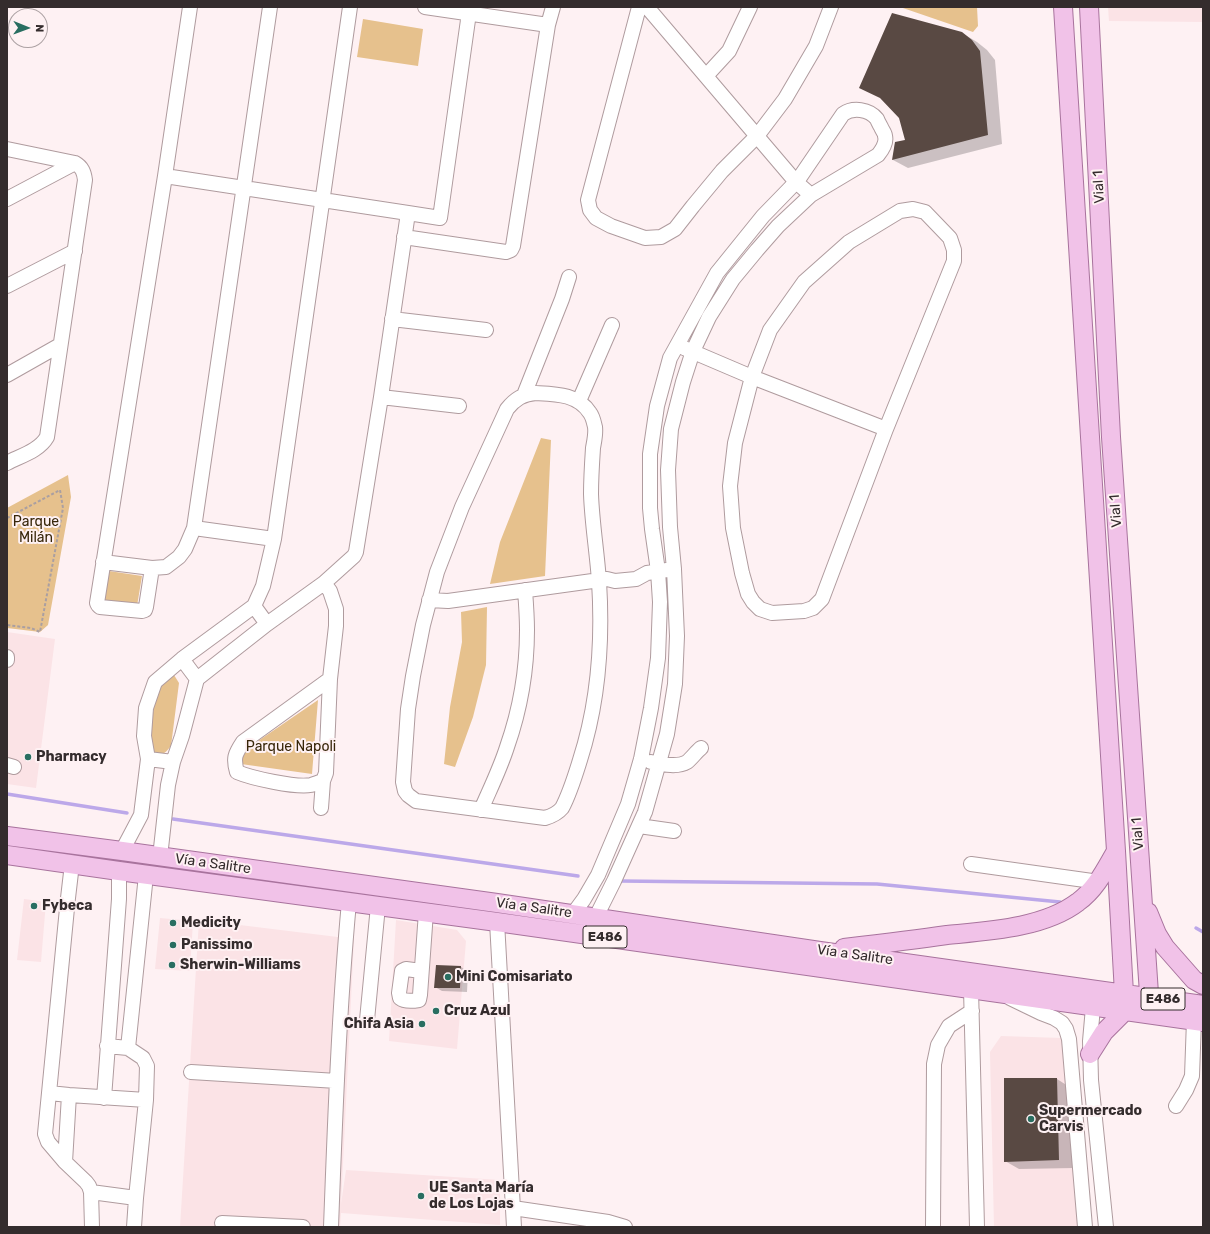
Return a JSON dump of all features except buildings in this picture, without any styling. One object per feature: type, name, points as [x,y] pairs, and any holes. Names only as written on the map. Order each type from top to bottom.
[{"type":"main road","points":[[1063,7],[1116,851],[1124,1002],[1090,1054]]},
{"type":"main road","name":"Vial 1","points":[[1089,7],[1111,437],[1150,1006]]},
{"type":"main road","name":"Vía a Salitre","points":[[7,836],[596,917],[820,950],[1094,998],[1150,1006],[1198,1021]]},
{"type":"main road","points":[[820,950],[1001,929],[1033,922],[1059,914],[1078,902],[1093,889],[1099,882],[1116,851]]},
{"type":"main road","name":"Vía a Salitre","points":[[7,855],[119,872],[426,912],[1001,993],[1094,998]]},
{"type":"main road","points":[[1143,901],[1157,934],[1165,947],[1194,980],[1203,985]]},
{"type":"main road","name":"Vía a Salitre","points":[[1150,1006],[1203,1005]]},
{"type":"street","points":[[152,568],[145,610],[100,607],[98,605],[97,603],[103,562],[165,176],[190,7]]},
{"type":"street","points":[[103,562],[152,568],[166,567],[179,557],[185,549],[194,528],[270,7]]},
{"type":"street","points":[[122,851],[141,815],[148,760],[144,736],[146,708],[155,682],[182,659],[254,606],[263,586],[274,539],[350,7]]},
{"type":"street","points":[[425,7],[548,24]]},
{"type":"street","points":[[404,236],[506,252],[511,250],[513,246],[548,24],[553,7]]},
{"type":"street","points":[[639,7],[588,200],[590,210],[596,218],[611,226],[645,238],[661,237],[675,229],[692,206],[722,171],[757,136],[785,99],[816,46],[831,7]]},
{"type":"street","points":[[647,7],[796,182],[812,195]]},
{"type":"street","points":[[706,76],[729,51],[750,7]]},
{"type":"street","points":[[437,241],[469,13]]},
{"type":"street","points":[[573,914],[598,875],[628,804],[641,759],[651,708],[658,658],[660,602],[652,572],[649,481],[650,454],[657,406],[662,382],[670,358],[717,273],[763,216],[796,182],[843,114],[857,109],[867,112],[876,118],[885,135],[883,149],[878,155],[812,195],[778,226],[733,279],[710,317],[693,351],[683,382],[671,429],[668,470],[677,636],[675,684],[667,734],[645,812],[596,917]]},
{"type":"street","points":[[7,149],[75,163],[83,169],[85,180],[47,437],[39,447],[7,463]]},
{"type":"street","points":[[7,199],[75,163]]},
{"type":"street","points":[[165,176],[440,218]]},
{"type":"street","points":[[913,209],[925,212],[950,238],[954,250],[954,261],[886,429],[822,599],[813,608],[804,611],[772,613],[760,609],[748,594],[742,573],[733,528],[730,486],[735,443],[752,377],[770,330],[804,282],[849,242],[900,211],[913,209]]},
{"type":"street","points":[[160,857],[166,797],[173,762],[182,736],[197,679],[267,624],[324,584],[354,556],[356,552],[381,397],[408,213]]},
{"type":"street","points":[[7,286],[75,251]]},
{"type":"street","points":[[524,396],[562,300],[569,277]]},
{"type":"street","points":[[392,319],[486,330]]},
{"type":"street","points":[[579,401],[612,325]]},
{"type":"street","points":[[7,374],[60,345]]},
{"type":"street","points":[[677,345],[752,377],[886,429]]},
{"type":"street","points":[[536,394],[562,395],[579,401],[588,410],[595,427],[591,493],[594,538],[603,579],[600,612],[600,648],[597,690],[584,749],[576,775],[562,808],[554,815],[545,818],[416,801],[408,795],[404,786],[405,742],[409,702],[418,650],[436,572],[462,507],[507,409],[518,398],[536,394]]},
{"type":"street","points":[[381,397],[459,406]]},
{"type":"street","points":[[194,528],[274,539]]},
{"type":"street","points":[[430,600],[448,601],[603,579],[614,572],[637,570],[652,572],[674,569]]},
{"type":"street","points":[[321,808],[322,781],[326,773],[330,679],[336,626],[336,608],[333,598],[324,584]]},
{"type":"street","points":[[481,810],[507,747],[520,697],[526,646],[525,590]]},
{"type":"street","points":[[254,606],[267,624]]},
{"type":"street","points":[[182,659],[197,679]]},
{"type":"street","points":[[322,781],[311,785],[292,785],[246,776],[237,772],[234,763],[235,753],[243,742],[330,679]]},
{"type":"street","points":[[641,759],[658,764],[680,764],[686,762],[701,748]]},
{"type":"street","points":[[148,760],[173,762]]},
{"type":"street","points":[[144,795],[166,797]]},
{"type":"street","points":[[628,804],[645,812]]},
{"type":"street","points":[[141,815],[164,818]]},
{"type":"street","points":[[639,826],[674,831]]},
{"type":"street","points":[[72,864],[45,1134],[46,1138],[65,1162],[90,1186],[92,1227]]},
{"type":"street","points":[[971,864],[1099,882]]},
{"type":"street","points":[[104,1098],[119,899],[119,872]]},
{"type":"street","points":[[128,1048],[146,875]]},
{"type":"street","points":[[331,1227],[337,1081],[345,937],[349,902]]},
{"type":"street","points":[[367,1020],[378,906]]},
{"type":"street","points":[[421,971],[426,912]]},
{"type":"street","points":[[498,922],[514,1227]]},
{"type":"street","points":[[115,948],[138,950]]},
{"type":"street","points":[[971,989],[977,1227]]},
{"type":"street","points":[[1001,993],[1054,1018],[1062,1023],[1066,1029],[1069,1039],[1085,1227]]},
{"type":"street","points":[[111,996],[133,997]]},
{"type":"street","points":[[1094,998],[1090,1054],[1106,1227]]},
{"type":"street","points":[[933,1227],[934,1064],[938,1045],[949,1026],[972,1011]]},
{"type":"street","points":[[1176,1106],[1186,1090],[1192,1076],[1198,1021]]},
{"type":"street","points":[[107,1046],[128,1048],[143,1058],[147,1066],[146,1100],[134,1227]]},
{"type":"street","points":[[1070,1057],[1090,1054]]},
{"type":"street","points":[[190,1072],[337,1081]]},
{"type":"street","points":[[49,1092],[69,1096],[146,1100]]},
{"type":"street","points":[[65,1162],[69,1096]]},
{"type":"street","points":[[91,1192],[136,1198]]},
{"type":"street","points":[[513,1208],[608,1222],[625,1227]]},
{"type":"street","points":[[222,1223],[303,1227]]},
{"type":"path","points":[[7,518],[60,490],[63,508],[40,632],[31,628],[7,625]]},
{"type":"shaded area","points":[[1108,7],[1203,7],[1203,22],[1109,21]]},
{"type":"shaded area","points":[[7,632],[55,639],[36,788],[7,784]]},
{"type":"shaded area","points":[[24,899],[46,902],[41,962],[17,960]]},
{"type":"shaded area","points":[[160,918],[193,921],[190,971],[155,969]]},
{"type":"shaded area","points":[[199,920],[354,939],[341,1204],[346,1170],[500,1180],[500,1225],[341,1213],[340,1227],[180,1227]]},
{"type":"shaded area","points":[[396,920],[457,930],[466,941],[457,1049],[389,1041]]},
{"type":"shaded area","points":[[1001,1036],[1062,1038],[1080,1227],[994,1227],[990,1052]]},
{"type":"green space","points":[[900,7],[977,7],[978,26],[973,32]]},
{"type":"green space","points":[[363,19],[423,29],[418,66],[357,57]]},
{"type":"green space","points":[[541,438],[551,440],[545,576],[490,584],[500,542]]},
{"type":"green space","name":"Parque Milán","points":[[68,475],[71,497],[48,625],[40,632],[7,628],[7,508]]},
{"type":"green space","points":[[109,571],[142,576],[137,606],[104,601]]},
{"type":"green space","points":[[487,607],[486,665],[473,717],[455,767],[444,764],[450,707],[462,642],[461,612]]},
{"type":"green space","points":[[174,675],[179,683],[171,746],[164,753],[159,755],[153,754],[149,744],[156,690]]},
{"type":"green space","name":"Parque Napoli","points":[[318,700],[312,774],[241,764],[242,752]]},
{"type":"waterway","points":[[7,794],[127,813]]},
{"type":"waterway","points":[[173,819],[578,876]]},
{"type":"waterway","points":[[621,881],[877,884],[1060,902]]},
{"type":"waterway","points":[[1196,928],[1203,932]]},
{"type":"place","name":"Pharmacy","points":[[28,757]]},
{"type":"place","name":"Fybeca","points":[[34,906]]},
{"type":"place","name":"Medicity","points":[[173,923]]},
{"type":"place","name":"Panissimo","points":[[173,945]]},
{"type":"place","name":"Sherwin-Williams","points":[[172,965]]},
{"type":"place","name":"Mini Comisariato","points":[[448,977]]},
{"type":"place","name":"Cruz Azul","points":[[436,1011]]},
{"type":"place","name":"Chifa Asia","points":[[422,1024]]},
{"type":"place","name":"Supermercado Carvis","points":[[1031,1119]]},
{"type":"place","name":"UE Santa María de Los Lojas","points":[[421,1196]]}]
